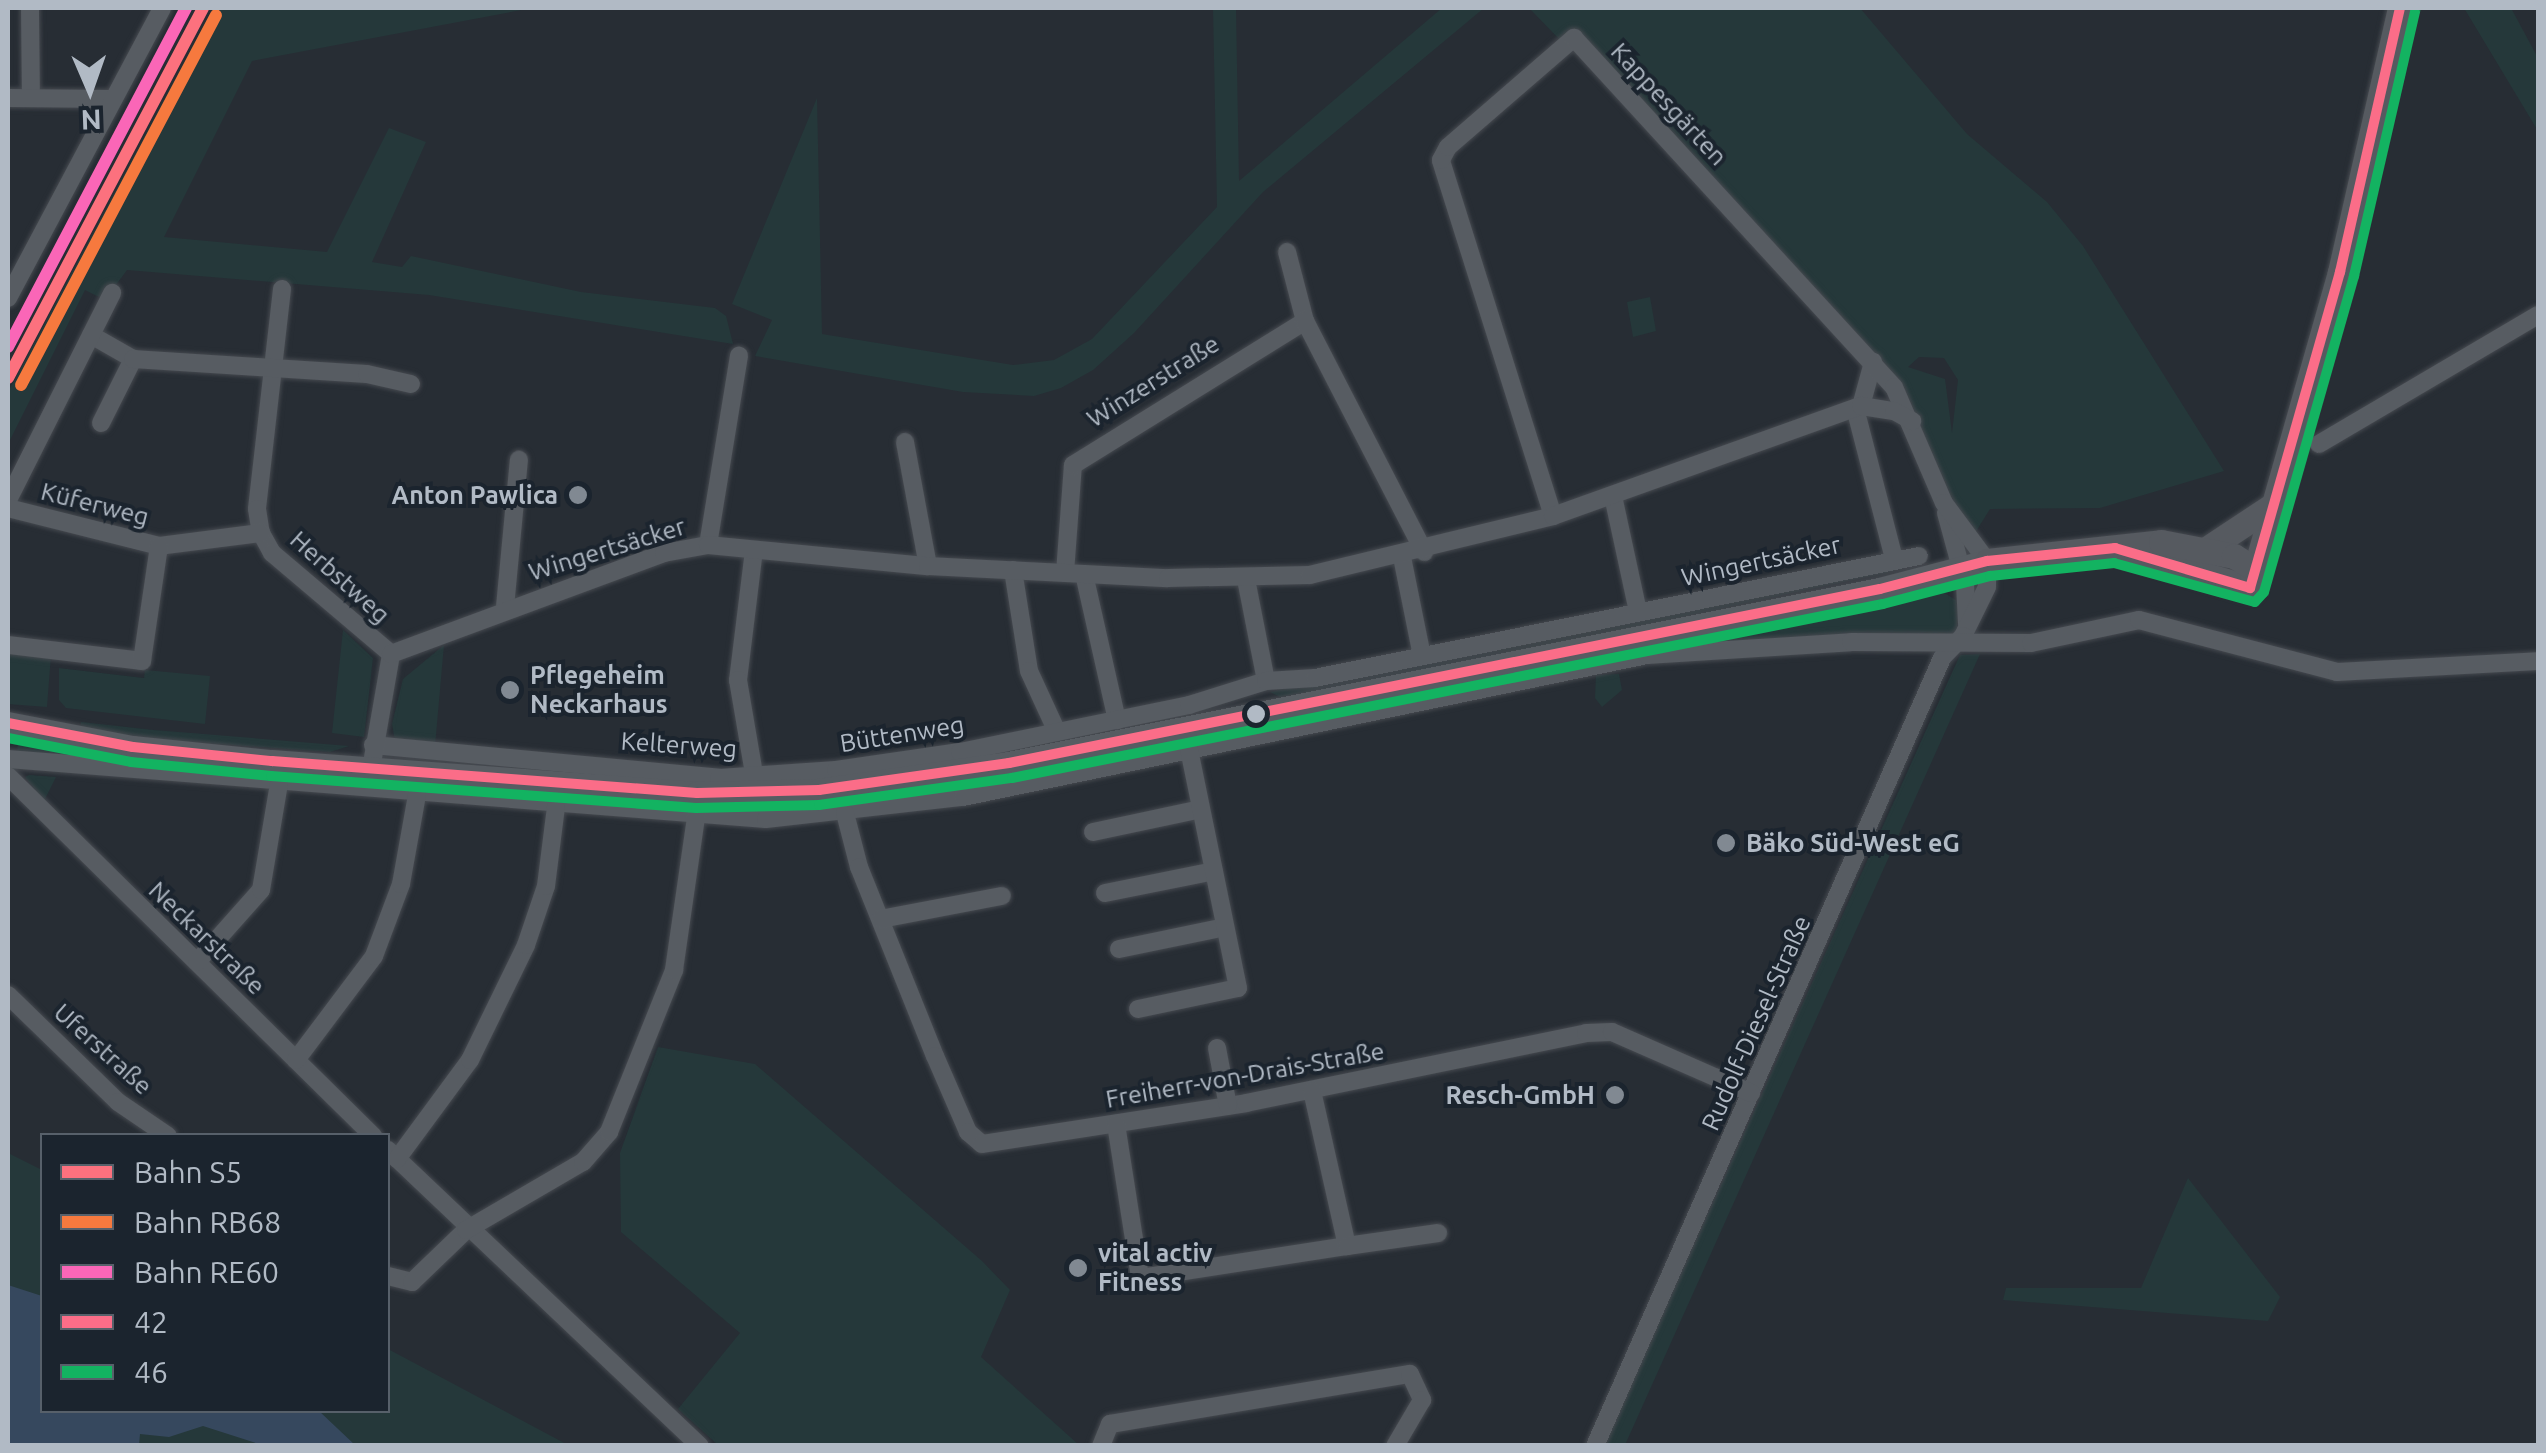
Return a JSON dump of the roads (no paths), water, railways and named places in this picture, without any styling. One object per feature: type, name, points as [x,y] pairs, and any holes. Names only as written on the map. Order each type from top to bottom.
[{"type":"main road","points":[[2253,579],[2340,272],[2400,8]]},
{"type":"main road","points":[[2208,548],[2276,503]]},
{"type":"main road","points":[[1987,561],[2161,542],[2208,548],[2253,579]]},
{"type":"main road","points":[[2115,548],[2253,579]]},
{"type":"street","points":[[30,8],[31,98]]},
{"type":"street","points":[[8,298],[16,265],[162,8]]},
{"type":"street","name":"Kappesgärten","points":[[1553,516],[1442,160],[1448,146],[1574,38],[1904,400],[1944,502],[1958,568]]},
{"type":"street","points":[[8,98],[113,98]]},
{"type":"street","points":[[1287,252],[1306,321],[1424,552]]},
{"type":"street","name":"Herbstweg","points":[[282,289],[257,508],[261,533],[272,553],[391,654]]},
{"type":"street","points":[[8,500],[112,293]]},
{"type":"street","points":[[2319,444],[2538,315]]},
{"type":"street","name":"Winzerstraße","points":[[1074,573],[1073,465],[1306,321]]},
{"type":"street","points":[[91,336],[134,359],[367,374],[410,384]]},
{"type":"street","points":[[708,545],[739,356]]},
{"type":"street","points":[[102,423],[134,359]]},
{"type":"street","points":[[1873,362],[1858,408],[1894,560]]},
{"type":"street","points":[[1858,408],[1894,411],[1912,422]]},
{"type":"street","name":"Wingertsäcker","points":[[391,654],[617,566],[708,545],[928,566],[1246,579],[1402,558],[1553,516],[1858,408]]},
{"type":"street","points":[[905,442],[928,566]]},
{"type":"street","points":[[506,607],[519,460]]},
{"type":"street","points":[[1613,496],[1638,612]]},
{"type":"street","name":"Kappesgärten","points":[[1944,502],[1987,561]]},
{"type":"street","name":"Küferweg","points":[[8,508],[159,546],[142,661],[8,646]]},
{"type":"street","name":"Herbstweg","points":[[159,546],[261,533]]},
{"type":"street","name":"Kelterweg","points":[[373,745],[719,778],[754,774],[738,680],[754,550]]},
{"type":"street","name":"Wingertsäcker","points":[[1116,720],[1266,681],[1422,656],[1919,556]]},
{"type":"street","points":[[1402,558],[1422,656]]},
{"type":"street","points":[[8,723],[133,747],[371,769],[697,792],[894,782],[1815,602],[1987,561]]},
{"type":"street","name":"Rudolf-Diesel-Straße","points":[[1595,1446],[1942,658],[1955,646],[1986,586],[1987,561]]},
{"type":"street","points":[[1958,568],[1967,625]]},
{"type":"street","points":[[1012,570],[1028,672],[1056,732]]},
{"type":"street","points":[[1074,573],[1116,720]]},
{"type":"street","points":[[1246,579],[1266,681]]},
{"type":"street","points":[[8,759],[696,818],[846,814],[963,798],[1630,658],[1852,642],[1955,646],[2053,641],[2123,620],[2172,627],[2282,661],[2372,673],[2538,661]]},
{"type":"street","points":[[371,769],[391,654]]},
{"type":"street","name":"Büttenweg","points":[[754,774],[836,770],[1116,720]]},
{"type":"street","points":[[1138,1009],[1238,988],[1188,750]]},
{"type":"street","name":"Neckarstraße","points":[[8,776],[370,1133]]},
{"type":"street","points":[[197,962],[260,890],[279,784]]},
{"type":"street","points":[[296,1060],[374,956],[402,884],[417,795]]},
{"type":"street","points":[[556,807],[546,886],[526,945],[470,1060],[392,1154],[466,1230],[700,1446]]},
{"type":"street","points":[[1094,832],[1201,809]]},
{"type":"street","name":"Freiherr-von-Drais-Straße","points":[[846,814],[880,920],[974,1140],[1023,1141],[1312,1091],[1612,1032],[1751,1093]]},
{"type":"street","points":[[390,1276],[412,1282],[466,1230],[563,1177],[609,1132],[647,1052],[674,970],[696,818]]},
{"type":"street","points":[[1105,894],[1214,871]]},
{"type":"street","points":[[880,920],[1002,896]]},
{"type":"street","points":[[1119,948],[1225,927]]},
{"type":"street","name":"Uferstraße","points":[[8,995],[118,1102],[164,1133]]},
{"type":"street","points":[[1216,1048],[1228,1106]]},
{"type":"street","points":[[1312,1091],[1348,1246]]},
{"type":"street","points":[[1116,1124],[1140,1278],[1438,1232]]},
{"type":"street","points":[[1100,1446],[1110,1424],[1410,1374],[1422,1400],[1395,1446]]},
{"type":"water","points":[[8,1285],[40,1295],[40,1413],[321,1413],[355,1445],[262,1445],[203,1426],[169,1437],[140,1434],[139,1445],[8,1445]]},
{"type":"rail line","name":"RE60","points":[[8,347],[186,8]]},
{"type":"rail line","name":"S5","points":[[8,378],[203,8]]},
{"type":"rail line","name":"RB68","points":[[21,385],[216,15]]},
{"type":"place","name":"Anton Pawlica","points":[[578,495]]},
{"type":"place","name":"Pflegeheim Neckarhaus","points":[[510,690]]},
{"type":"place","name":"Bäko Süd-West eG","points":[[1726,843]]},
{"type":"place","name":"Resch-GmbH","points":[[1615,1095]]},
{"type":"place","name":"vital activ Fitness","points":[[1078,1268]]}]
